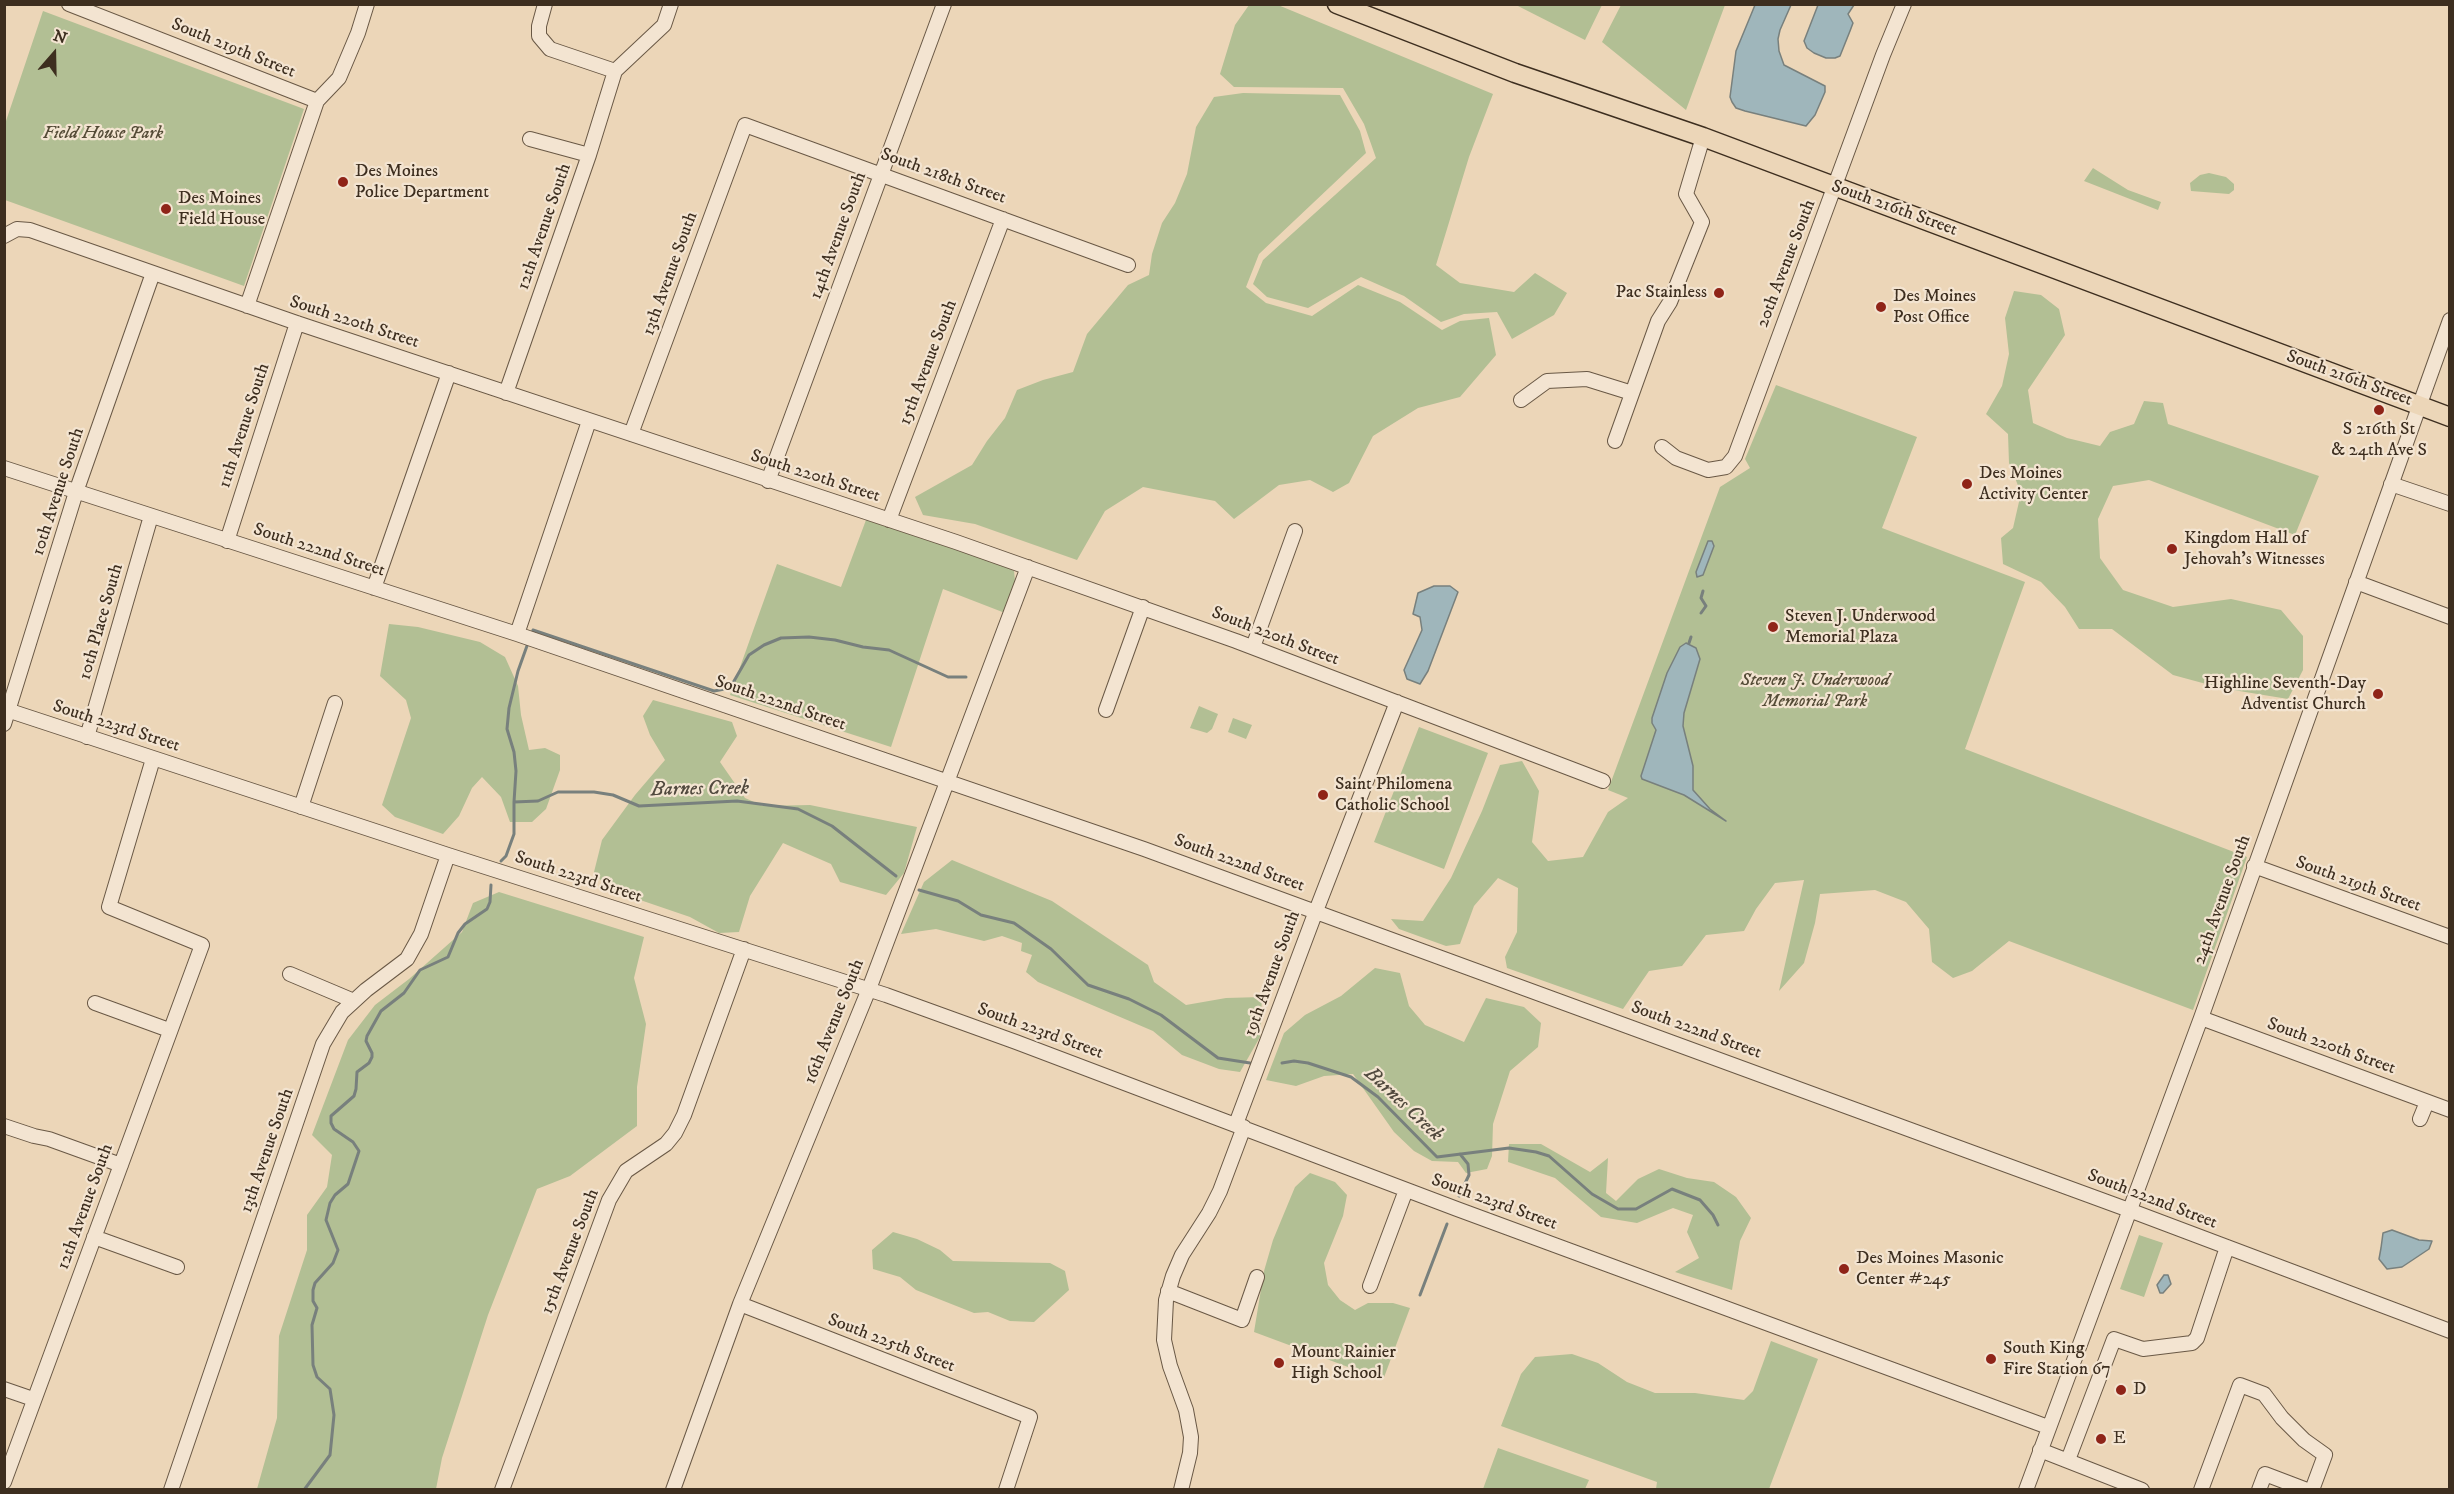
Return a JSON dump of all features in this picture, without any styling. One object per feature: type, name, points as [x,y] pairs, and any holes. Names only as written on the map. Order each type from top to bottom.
[{"type":"main road","name":"South 216th Street","points":[[1336,4],[1515,73],[1702,137],[2450,417]]},
{"type":"street","name":"South 219th Street","points":[[69,4],[317,101]]},
{"type":"street","points":[[247,306],[317,101],[339,78],[358,33],[367,4]]},
{"type":"street","points":[[545,4],[539,26],[539,36],[550,49],[615,71],[664,25],[671,4]]},
{"type":"street","name":"14th Avenue South","points":[[768,481],[944,4]]},
{"type":"street","name":"20th Avenue South","points":[[1662,447],[1676,458],[1696,467],[1717,470],[1726,467],[1734,456],[1904,4]]},
{"type":"street","name":"12th Avenue South","points":[[506,393],[589,155],[615,71]]},
{"type":"street","name":"South 218th Street","points":[[745,125],[1128,265]]},
{"type":"street","name":"13th Avenue South","points":[[630,434],[745,125]]},
{"type":"street","points":[[1615,441],[1658,321],[1670,302],[1702,222],[1686,194],[1702,137]]},
{"type":"street","points":[[530,139],[589,155]]},
{"type":"street","name":"15th Avenue South","points":[[889,520],[1003,219]]},
{"type":"street","name":"South 220th Street","points":[[7,234],[17,230],[30,230],[297,323],[1028,567],[1253,647],[1603,781]]},
{"type":"street","name":"10th Avenue South","points":[[6,714],[76,492],[153,273]]},
{"type":"street","name":"24th Avenue South","points":[[2026,1490],[2200,1018],[2450,320]]},
{"type":"street","name":"11th Avenue South","points":[[227,541],[297,323]]},
{"type":"street","points":[[374,588],[449,373]]},
{"type":"street","points":[[1521,400],[1547,381],[1587,379],[1632,393]]},
{"type":"street","points":[[517,634],[589,421]]},
{"type":"street","name":"South 222nd Street","points":[[4,468],[517,634],[949,781],[1316,911],[2129,1210],[2450,1331]]},
{"type":"street","points":[[2391,484],[2450,504]]},
{"type":"street","name":"10th Place South","points":[[87,737],[151,516]]},
{"type":"street","points":[[1253,647],[1295,531]]},
{"type":"street","name":"16th Avenue South","points":[[673,1490],[740,1304],[869,989],[1028,567]]},
{"type":"street","points":[[2356,582],[2450,617]]},
{"type":"street","points":[[1106,710],[1143,607]]},
{"type":"street","name":"19th Avenue South","points":[[1181,1490],[1190,1453],[1191,1437],[1186,1410],[1170,1366],[1164,1340],[1168,1291],[1182,1255],[1220,1191],[1240,1126],[1316,911],[1397,702]]},
{"type":"street","points":[[301,807],[335,704]]},
{"type":"street","name":"South 223rd Street","points":[[6,714],[87,737],[869,989],[2048,1428]]},
{"type":"street","name":"12th Avenue South","points":[[4,1482],[202,945],[110,907],[153,759]]},
{"type":"street","name":"13th Avenue South","points":[[171,1490],[323,1044],[338,1019],[354,1000],[397,969],[414,948],[448,855]]},
{"type":"street","name":"South 219th Street","points":[[2254,866],[2450,937]]},
{"type":"street","name":"15th Avenue South","points":[[502,1490],[609,1200],[626,1171],[666,1144],[675,1133],[684,1115],[744,949]]},
{"type":"street","points":[[290,974],[354,1000]]},
{"type":"street","points":[[95,1003],[170,1030]]},
{"type":"street","name":"South 220th Street","points":[[2200,1018],[2450,1110]]},
{"type":"street","points":[[2420,1119],[2427,1101]]},
{"type":"street","points":[[4,1126],[49,1139],[121,1165]]},
{"type":"street","points":[[1370,1286],[1406,1190]]},
{"type":"street","points":[[94,1237],[177,1267]]},
{"type":"street","points":[[2068,1460],[2114,1339],[2143,1349],[2192,1343],[2196,1338],[2227,1247]]},
{"type":"street","points":[[1168,1291],[1242,1320],[1257,1277]]},
{"type":"street","name":"South 225th Street","points":[[740,1304],[1030,1417],[1006,1490]]},
{"type":"street","points":[[2201,1490],[2240,1385],[2264,1394],[2282,1418],[2304,1440],[2325,1455],[2312,1490]]},
{"type":"street","points":[[4,1389],[33,1400]]},
{"type":"street","points":[[2040,1450],[2142,1490]]},
{"type":"street","points":[[2259,1490],[2265,1474],[2307,1490]]},
{"type":"green space","points":[[1249,5],[1278,5],[1493,94],[1469,157],[1436,265],[1460,283],[1514,292],[1535,273],[1567,293],[1554,315],[1512,339],[1497,312],[1464,314],[1441,322],[1404,296],[1361,277],[1308,308],[1267,297],[1253,284],[1263,260],[1376,158],[1364,124],[1343,88],[1234,87],[1220,74],[1235,25]]},
{"type":"green space","points":[[1516,5],[1602,5],[1585,40]]},
{"type":"green space","points":[[1621,5],[1725,5],[1686,110],[1602,42]]},
{"type":"green space","name":"Field House Park","points":[[43,11],[304,109],[244,286],[5,200],[5,124]]},
{"type":"green space","points":[[1243,93],[1340,95],[1360,131],[1366,153],[1259,254],[1246,287],[1266,303],[1312,316],[1358,285],[1400,302],[1442,330],[1460,321],[1489,318],[1496,355],[1460,397],[1418,408],[1373,436],[1349,483],[1333,492],[1310,480],[1279,485],[1234,519],[1215,501],[1143,487],[1105,511],[1077,560],[975,524],[923,515],[915,497],[972,465],[1005,418],[1017,390],[1073,372],[1087,334],[1128,285],[1149,275],[1152,254],[1162,223],[1175,203],[1187,174],[1196,127],[1214,97]]},
{"type":"green space","points":[[2093,168],[2128,190],[2161,202],[2158,210],[2084,181]]},
{"type":"green space","points":[[2209,173],[2226,177],[2234,184],[2234,190],[2229,194],[2191,191],[2190,183],[2200,175]]},
{"type":"green space","points":[[2014,291],[2041,295],[2059,309],[2065,335],[2028,390],[2033,423],[2067,438],[2100,446],[2110,432],[2134,424],[2144,401],[2163,403],[2168,424],[2319,476],[2295,535],[2149,480],[2113,486],[2098,519],[2100,558],[2123,590],[2173,607],[2231,599],[2281,610],[2303,636],[2303,670],[2288,699],[2221,688],[2173,675],[2112,629],[2079,629],[2065,607],[2041,582],[2003,564],[2001,538],[2013,528],[2021,493],[2009,463],[2008,434],[1986,414],[2002,386],[2009,354],[2005,318]]},
{"type":"green space","name":"Steven J. Underwood Memorial Park","points":[[1776,385],[1917,437],[1882,528],[2025,582],[1965,749],[2247,857],[2193,1010],[2009,941],[1972,971],[1953,978],[1932,962],[1929,929],[1906,902],[1875,890],[1820,894],[1804,963],[1779,991],[1804,880],[1775,883],[1756,909],[1744,931],[1706,935],[1682,966],[1649,971],[1623,1009],[1507,968],[1505,957],[1517,932],[1518,888],[1498,878],[1474,906],[1460,944],[1446,946],[1399,929],[1391,919],[1423,921],[1451,878],[1500,765],[1522,761],[1539,791],[1532,842],[1548,861],[1583,857],[1608,812],[1628,798],[1608,790],[1720,487],[1750,468],[1745,459]]},
{"type":"green space","points":[[866,520],[996,562],[1014,571],[1015,581],[1005,613],[943,589],[891,747],[730,695],[777,564],[841,587]]},
{"type":"green space","points":[[389,624],[418,627],[480,642],[505,657],[518,686],[521,715],[529,750],[545,748],[560,755],[560,770],[546,809],[532,822],[510,822],[501,797],[482,777],[472,788],[459,816],[443,834],[395,817],[382,805],[411,718],[406,700],[380,676]]},
{"type":"green space","points":[[653,700],[732,722],[737,736],[720,762],[745,798],[763,806],[810,805],[917,827],[904,873],[886,895],[840,882],[831,864],[783,843],[750,896],[739,932],[719,933],[690,917],[608,889],[594,872],[602,840],[635,795],[665,760],[650,735],[643,716]]},
{"type":"green space","points":[[1199,706],[1218,714],[1212,729],[1207,733],[1190,728]]},
{"type":"green space","points":[[1233,718],[1252,725],[1246,739],[1228,732]]},
{"type":"green space","points":[[1419,727],[1488,753],[1444,869],[1374,842]]},
{"type":"green space","points":[[952,860],[1052,901],[1148,965],[1154,982],[1186,1005],[1226,998],[1262,997],[1260,1037],[1240,1072],[1219,1069],[1182,1055],[1153,1031],[1038,982],[1026,972],[1032,955],[1021,951],[1022,943],[1002,936],[984,941],[936,929],[901,934],[924,882]]},
{"type":"green space","points":[[499,892],[644,937],[634,978],[646,1024],[637,1087],[637,1126],[570,1176],[537,1189],[488,1315],[442,1458],[436,1489],[257,1489],[277,1418],[279,1336],[307,1250],[307,1215],[327,1187],[332,1155],[312,1135],[348,1040],[375,1005],[409,979],[462,932],[473,903]]},
{"type":"green space","points":[[1375,968],[1400,973],[1409,1006],[1425,1025],[1464,1042],[1486,998],[1524,1007],[1541,1023],[1538,1047],[1510,1071],[1493,1124],[1492,1156],[1487,1169],[1466,1173],[1458,1162],[1432,1161],[1414,1151],[1394,1132],[1353,1074],[1324,1076],[1296,1086],[1266,1080],[1284,1033],[1305,1015],[1341,996]]},
{"type":"green space","points":[[1509,1144],[1541,1144],[1590,1172],[1608,1158],[1606,1193],[1616,1201],[1638,1179],[1659,1169],[1687,1178],[1714,1182],[1736,1197],[1751,1218],[1740,1241],[1732,1290],[1675,1272],[1699,1258],[1687,1232],[1693,1215],[1673,1208],[1637,1223],[1601,1217],[1555,1178],[1508,1162]]},
{"type":"green space","points":[[1310,1173],[1335,1182],[1347,1195],[1343,1216],[1324,1263],[1328,1285],[1340,1300],[1355,1310],[1368,1303],[1393,1303],[1410,1308],[1383,1380],[1254,1332],[1264,1271],[1273,1240],[1295,1187]]},
{"type":"green space","points":[[893,1232],[917,1239],[940,1250],[953,1261],[1050,1263],[1065,1271],[1069,1290],[1034,1322],[1010,1321],[988,1312],[974,1313],[916,1290],[900,1277],[873,1269],[872,1250]]},
{"type":"green space","points":[[2139,1235],[2163,1243],[2144,1297],[2120,1289]]},
{"type":"green space","points":[[1771,1341],[1818,1359],[1769,1489],[1656,1489],[1657,1482],[1501,1426],[1521,1374],[1535,1357],[1572,1354],[1598,1363],[1627,1382],[1655,1393],[1695,1393],[1744,1400],[1753,1391]]},
{"type":"green space","points":[[1498,1448],[1589,1480],[1585,1489],[1483,1489]]},
{"type":"water","points":[[1755,5],[1791,5],[1778,39],[1784,65],[1825,86],[1825,92],[1815,115],[1806,126],[1745,111],[1736,108],[1732,102],[1730,97],[1736,51]]},
{"type":"water","points":[[1818,5],[1854,5],[1848,14],[1853,23],[1840,56],[1835,58],[1826,58],[1814,53],[1807,48],[1804,41]]},
{"type":"water","points":[[1708,541],[1712,541],[1714,546],[1703,575],[1697,577],[1696,572]]},
{"type":"water","points":[[1434,586],[1450,586],[1458,592],[1428,671],[1420,684],[1407,679],[1404,670],[1422,630],[1420,617],[1413,614],[1418,593]]},
{"type":"water","points":[[1686,643],[1696,648],[1700,659],[1684,713],[1683,726],[1693,766],[1693,790],[1710,809],[1726,821],[1684,795],[1642,779],[1641,776],[1656,730],[1652,718],[1667,673],[1680,647]]},
{"type":"water","points":[[2392,1230],[2419,1240],[2432,1241],[2429,1249],[2402,1267],[2387,1269],[2379,1259],[2383,1233]]},
{"type":"water","points":[[2164,1275],[2168,1275],[2171,1284],[2163,1293],[2160,1293],[2157,1285]]},
{"type":"waterway","points":[[1701,613],[1706,606],[1701,598],[1703,591]]},
{"type":"waterway","points":[[532,634],[533,630],[714,691],[730,688],[749,655],[781,638],[809,637],[889,650],[948,677],[966,677]]},
{"type":"waterway","points":[[1689,643],[1691,637]]},
{"type":"waterway","points":[[514,802],[516,771],[514,752],[507,729],[509,708],[518,671],[528,643]]},
{"type":"waterway","name":"Barnes Creek","points":[[501,861],[506,856],[514,834],[514,802],[538,801],[558,792],[594,792],[613,795],[639,806],[737,801],[798,809],[832,826],[896,876]]},
{"type":"waterway","name":"Barnes Creek","points":[[304,1490],[330,1455],[334,1415],[330,1389],[317,1377],[313,1365],[312,1325],[317,1308],[313,1301],[313,1290],[315,1283],[333,1263],[338,1250],[326,1220],[330,1203],[335,1195],[348,1184],[359,1151],[353,1142],[334,1129],[331,1116],[354,1096],[357,1072],[369,1063],[372,1057],[366,1041],[367,1036],[381,1011],[404,993],[420,970],[448,957],[458,933],[465,924],[487,909],[490,902],[491,885]]},
{"type":"waterway","name":"Barnes Creek","points":[[919,890],[958,901],[981,915],[1014,923],[1051,949],[1088,985],[1129,999],[1161,1015],[1218,1058],[1250,1063]]},
{"type":"waterway","name":"Barnes Creek","points":[[1282,1063],[1294,1061],[1308,1063],[1351,1077],[1378,1097],[1437,1157],[1509,1148],[1536,1152],[1549,1156],[1592,1194],[1618,1209],[1636,1209],[1672,1189],[1700,1200],[1718,1225]]},
{"type":"waterway","points":[[1459,1196],[1469,1175],[1468,1164],[1460,1154]]},
{"type":"waterway","points":[[1420,1295],[1447,1224]]},
{"type":"place","name":"Des Moines Police Department","points":[[343,182]]},
{"type":"place","name":"Des Moines Field House","points":[[166,209]]},
{"type":"place","name":"Pac Stainless","points":[[1719,293]]},
{"type":"place","name":"Des Moines Post Office","points":[[1881,307]]},
{"type":"place","name":"S 216th St & 24th Ave S","points":[[2379,410]]},
{"type":"place","name":"Des Moines Activity Center","points":[[1967,484]]},
{"type":"place","name":"Kingdom Hall of Jehovah's Witnesses","points":[[2172,549]]},
{"type":"place","name":"Steven J. Underwood Memorial Plaza","points":[[1773,627]]},
{"type":"place","name":"Highline Seventh-Day Adventist Church","points":[[2378,694]]},
{"type":"place","name":"Saint Philomena Catholic School","points":[[1323,795]]},
{"type":"place","name":"Des Moines Masonic Center #245","points":[[1844,1269]]},
{"type":"place","name":"South King Fire Station 67","points":[[1991,1359]]},
{"type":"place","name":"Mount Rainier High School","points":[[1279,1363]]},
{"type":"place","name":"D","points":[[2121,1390]]},
{"type":"place","name":"E","points":[[2101,1439]]}]
